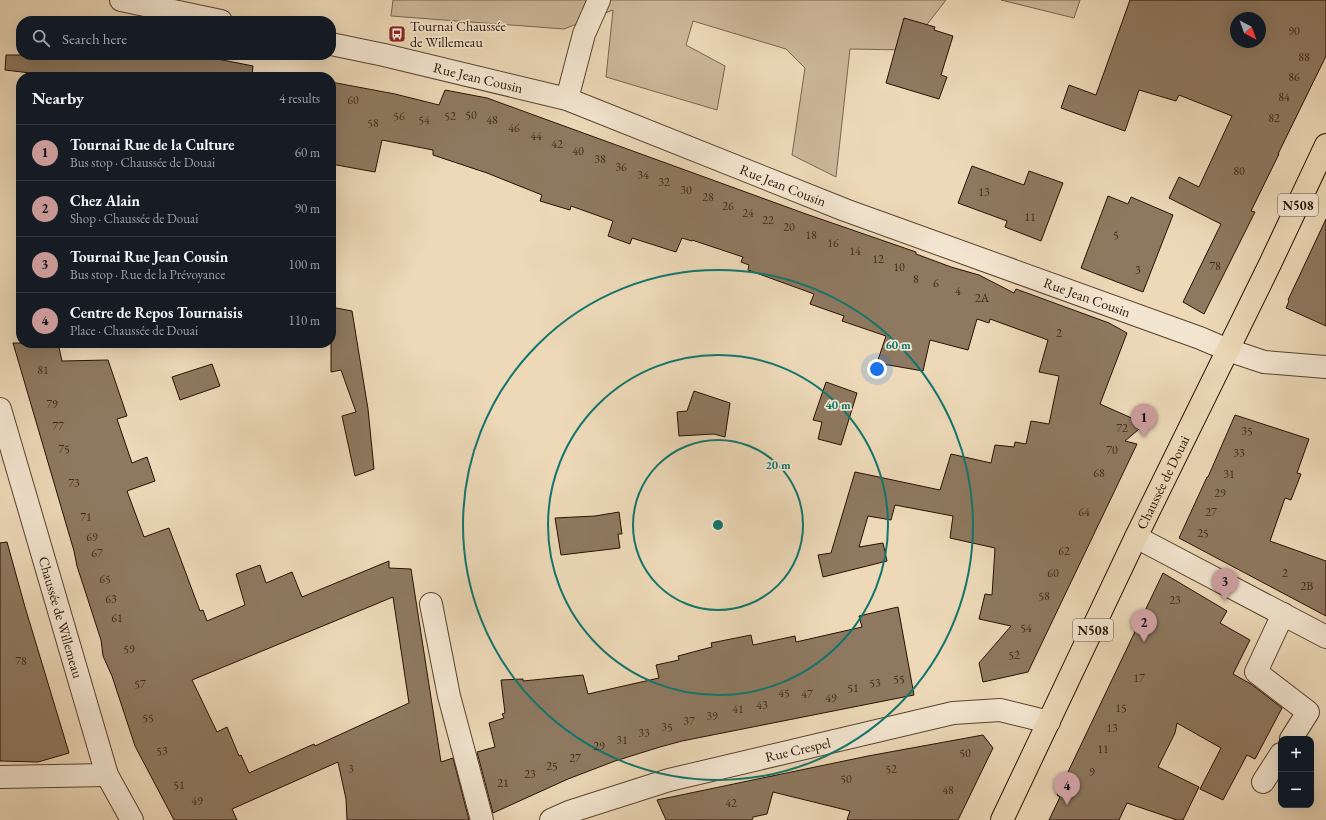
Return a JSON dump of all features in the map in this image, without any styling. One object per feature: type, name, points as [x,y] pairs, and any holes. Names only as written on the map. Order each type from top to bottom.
[{"type":"main road","name":"Chaussée de Douai","points":[[1002,820],[1136,537],[1228,350],[1326,145]]},
{"type":"street","points":[[121,0],[197,16]]},
{"type":"street","points":[[567,99],[584,34],[599,0]]},
{"type":"street","name":"Rue Jean Cousin","points":[[336,45],[384,55],[567,99],[845,210],[1200,338],[1228,350],[1264,362],[1326,367]]},
{"type":"street","name":"Chaussée de Willemeau","points":[[0,409],[107,775],[132,820]]},
{"type":"street","points":[[1136,537],[1326,637]]},
{"type":"street","points":[[431,604],[449,696],[482,820]]},
{"type":"street","points":[[1283,614],[1256,672],[1308,712],[1293,736]]},
{"type":"street","name":"Rue Crespel","points":[[551,820],[570,812],[669,780],[953,713],[1000,710],[1049,722]]},
{"type":"street","points":[[1263,782],[1278,759]]},
{"type":"street","points":[[0,777],[107,775]]},
{"type":"shaded area","points":[[393,0],[946,0],[907,50],[850,49],[836,177],[792,155],[805,68],[786,49],[693,21],[686,45],[725,66],[717,110],[606,77],[613,10],[564,29],[391,16]]},
{"type":"shaded area","points":[[1001,0],[1080,0],[1074,18]]},
{"type":"building","points":[[1130,0],[1326,0],[1326,56],[1251,211],[1255,212],[1204,314],[1183,302],[1221,224],[1169,198],[1179,177],[1199,187],[1232,116],[1179,95],[1176,101],[1139,90],[1125,131],[1061,108],[1069,85],[1096,95]]},
{"type":"building","points":[[904,18],[935,27],[934,30],[953,36],[941,75],[947,77],[939,99],[886,83]]},
{"type":"building","points":[[6,55],[16,55],[16,60],[222,60],[253,66],[252,72],[22,72],[5,70]]},
{"type":"building","points":[[336,83],[395,94],[439,105],[445,90],[487,98],[806,214],[916,252],[916,254],[951,267],[979,275],[1014,293],[1016,289],[1109,323],[1127,333],[1100,404],[1145,424],[1125,441],[1137,444],[1028,672],[983,682],[979,663],[1011,626],[979,619],[985,594],[992,595],[995,548],[950,538],[953,516],[895,505],[891,520],[868,516],[859,547],[883,543],[887,561],[823,577],[818,555],[831,553],[855,472],[940,490],[951,454],[991,463],[995,445],[1014,447],[1015,442],[1026,444],[1031,421],[1049,424],[1059,376],[1039,372],[1048,340],[990,319],[989,323],[977,319],[968,350],[930,340],[923,371],[877,363],[886,336],[842,321],[844,316],[810,304],[814,294],[748,270],[749,265],[741,262],[743,257],[682,238],[676,252],[632,238],[630,244],[608,236],[613,221],[571,206],[570,210],[540,201],[542,195],[487,173],[433,155],[433,150],[382,140],[375,172],[336,165]]},
{"type":"building","points":[[972,166],[1024,185],[1029,171],[1063,183],[1041,241],[1005,227],[1007,221],[958,203]]},
{"type":"building","points":[[1108,196],[1128,204],[1131,197],[1173,215],[1143,292],[1081,268]]},
{"type":"building","points":[[1326,219],[1326,326],[1286,308],[1289,301],[1288,300]]},
{"type":"building","points":[[336,308],[352,311],[368,409],[374,469],[355,476],[342,416],[356,412],[341,370],[331,372],[331,348],[336,348]]},
{"type":"building","points":[[13,343],[16,343],[16,348],[59,348],[62,361],[108,360],[127,416],[117,419],[132,463],[147,457],[155,481],[127,491],[144,537],[169,528],[200,611],[203,610],[207,621],[245,605],[236,574],[260,565],[266,583],[292,572],[302,597],[389,561],[389,568],[411,569],[441,762],[453,758],[469,820],[347,820],[346,799],[338,762],[232,809],[237,820],[174,820],[135,746],[112,676],[103,656],[101,640],[77,566],[74,551]],"holes":[[[393,597],[409,703],[315,746],[314,744],[249,773],[241,755],[239,756],[227,727],[217,732],[192,680]]]},
{"type":"building","points":[[212,364],[220,386],[180,400],[172,377]]},
{"type":"building","points":[[826,382],[857,393],[841,445],[818,439],[822,422],[813,420]]},
{"type":"building","points":[[694,391],[730,403],[725,437],[714,434],[679,436],[677,412],[687,411]]},
{"type":"building","points":[[1235,415],[1309,439],[1297,473],[1301,474],[1291,500],[1285,498],[1270,541],[1326,561],[1326,616],[1179,538]]},
{"type":"building","points":[[619,512],[622,534],[618,534],[620,548],[561,555],[555,518],[595,516]]},
{"type":"building","points":[[7,542],[69,753],[38,762],[0,761],[0,543]]},
{"type":"building","points":[[1163,573],[1227,611],[1220,623],[1250,640],[1233,674],[1251,684],[1282,708],[1255,759],[1247,755],[1223,800],[1200,789],[1221,748],[1177,723],[1175,733],[1158,767],[1199,787],[1183,820],[1177,820],[1127,803],[1119,820],[1049,820],[1060,797],[1057,795]]},
{"type":"building","points":[[898,607],[914,695],[682,741],[660,747],[615,761],[568,779],[493,813],[477,752],[495,747],[489,723],[504,718],[502,714],[505,713],[501,680],[523,679],[523,681],[583,675],[588,694],[659,678],[656,665],[679,660],[678,656],[712,647],[711,643],[751,635],[753,645],[795,636],[796,642],[862,627],[859,616]]},
{"type":"building","points":[[983,735],[993,748],[958,820],[847,820],[850,811],[773,792],[767,814],[753,817],[752,820],[666,820],[657,800],[868,756]]},
{"type":"place","name":"Tournai Chaussée de Willemeau","points":[[397,34]]},
{"type":"place","name":"Tournai Rue de la Culture","points":[[1144,437]]},
{"type":"place","name":"Tournai Rue Jean Cousin","points":[[1225,601]]},
{"type":"place","name":"Chez Alain","points":[[1144,642]]},
{"type":"place","name":"Centre de Repos Tournaisis","points":[[1067,805]]}]
